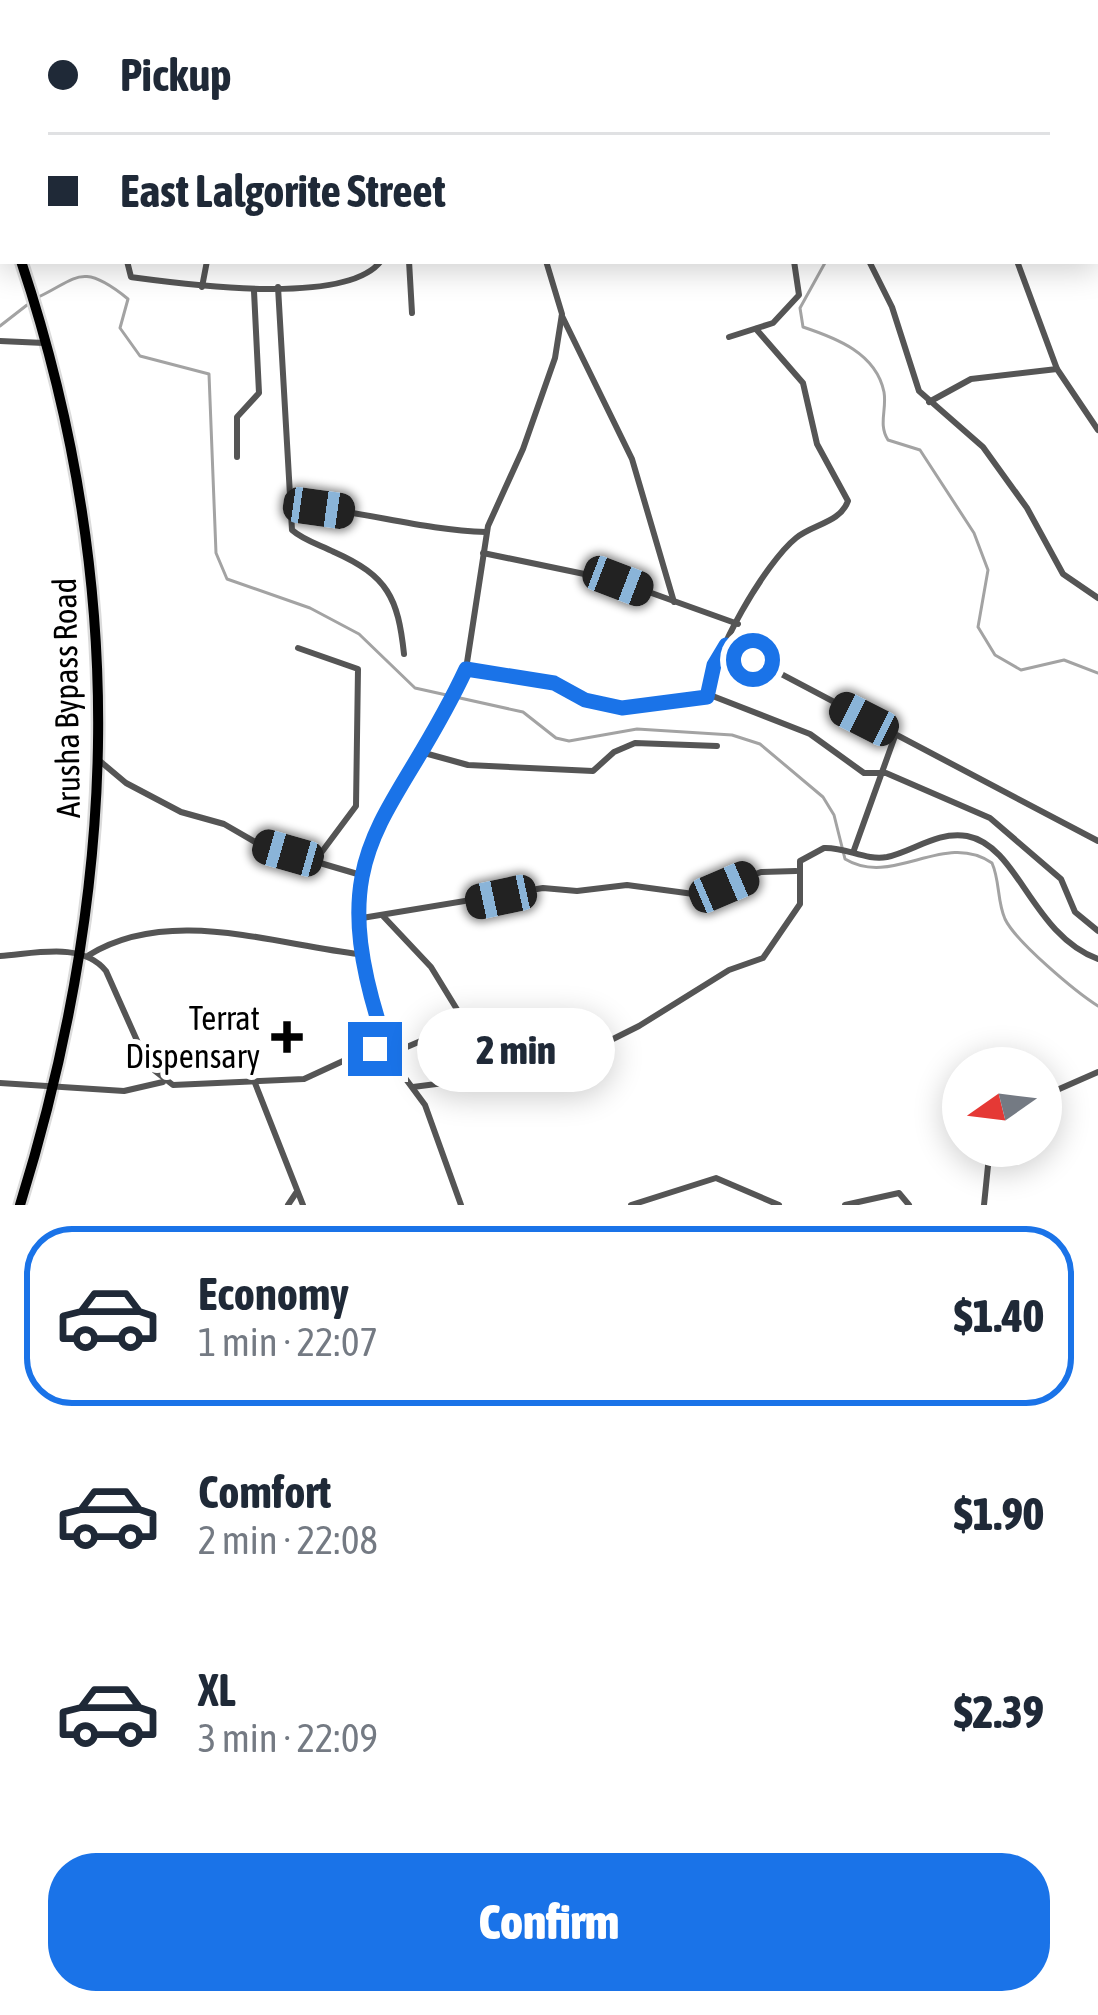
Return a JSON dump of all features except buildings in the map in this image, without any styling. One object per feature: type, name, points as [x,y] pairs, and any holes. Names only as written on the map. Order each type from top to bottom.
[{"type":"main road","name":"Arusha Bypass Road","points":[[20,1205],[86,955],[100,762],[92,569],[48,343],[22,264]]},
{"type":"street","points":[[128,264],[131,277],[254,291],[369,274],[378,264]]},
{"type":"street","points":[[202,287],[206,264]]},
{"type":"street","points":[[409,264],[412,313]]},
{"type":"street","points":[[547,264],[562,314],[632,459],[674,602]]},
{"type":"street","points":[[730,337],[773,323],[799,295],[794,264]]},
{"type":"street","points":[[870,264],[928,403],[982,448],[1027,508],[1063,574],[1098,598]]},
{"type":"street","points":[[1018,264],[1057,369],[1097,428]]},
{"type":"street","points":[[278,287],[292,530],[346,557],[390,593],[399,608],[404,654]]},
{"type":"street","points":[[237,457],[237,417],[259,393],[254,291]]},
{"type":"street","points":[[460,1205],[433,1121],[380,1044],[358,954],[361,875],[374,833],[466,669],[487,532],[539,409],[562,314]]},
{"type":"street","points":[[710,694],[714,665],[774,561],[803,532],[841,514],[848,501],[817,444],[803,383],[757,329]]},
{"type":"street","points":[[558,336],[576,342]]},
{"type":"street","points":[[1,339],[48,343]]},
{"type":"street","points":[[928,403],[971,379],[1057,369]]},
{"type":"street","points":[[319,508],[392,518],[424,530],[487,532]]},
{"type":"street","points":[[483,553],[618,581],[738,624]]},
{"type":"street","points":[[726,645],[1098,842]]},
{"type":"street","points":[[298,648],[358,669],[356,806],[315,861]]},
{"type":"street","points":[[466,669],[554,683],[585,700],[622,708],[710,694],[810,734],[864,772],[880,772],[1000,825],[1061,879],[1075,912],[1098,931]]},
{"type":"street","points":[[854,850],[895,736]]},
{"type":"street","points":[[417,751],[468,765],[592,771],[632,744],[717,746]]},
{"type":"street","points":[[100,762],[126,783],[181,812],[361,875]]},
{"type":"street","points":[[356,920],[543,888],[578,891],[627,885],[701,895],[761,872],[796,871],[816,850],[854,850],[876,858],[935,838],[982,842],[1003,856],[1044,920],[1098,959]]},
{"type":"street","points":[[413,1088],[553,1069],[639,1026],[729,970],[764,958],[800,904],[796,871]]},
{"type":"street","points":[[383,916],[431,967],[461,1016],[449,1029],[388,1054]]},
{"type":"street","points":[[0,956],[86,955],[125,938],[173,928],[358,954]]},
{"type":"street","points":[[86,955],[106,971],[139,1045],[165,1082]]},
{"type":"street","points":[[0,1083],[124,1091],[165,1082],[184,1087],[255,1083],[322,1075],[380,1044]]},
{"type":"street","points":[[1062,1088],[1098,1072]]},
{"type":"street","points":[[255,1083],[303,1205]]},
{"type":"street","points":[[984,1205],[988,1167]]},
{"type":"street","points":[[631,1205],[657,1202],[716,1178],[779,1205]]},
{"type":"street","points":[[288,1205],[296,1192]]},
{"type":"street","points":[[845,1205],[899,1193],[909,1205]]},
{"type":"waterway","points":[[824,264],[800,308],[803,327],[841,342],[873,367],[884,392],[888,440],[920,450],[974,533],[988,570],[978,627],[995,655],[1021,670],[1064,660],[1098,673]]},
{"type":"waterway","points":[[34,299],[78,277],[99,280],[128,299],[120,328],[140,356],[209,374],[216,553],[227,579],[310,608],[359,634],[415,688],[523,712],[556,738],[569,741],[637,729],[732,735],[760,744],[823,797],[834,815],[845,859],[881,867],[956,853],[992,863],[1002,912],[1011,929],[1047,966],[1098,1006]]},
{"type":"waterway","points":[[0,326],[27,305]]},
{"type":"place","name":"Terrat Dispensary","points":[[287,1037]]},
{"type":"route","points":[[375,1049],[382,1033],[358,954],[361,875],[389,801],[466,669],[554,683],[585,700],[622,708],[704,699],[710,694],[714,665],[726,645],[753,660]]}]
